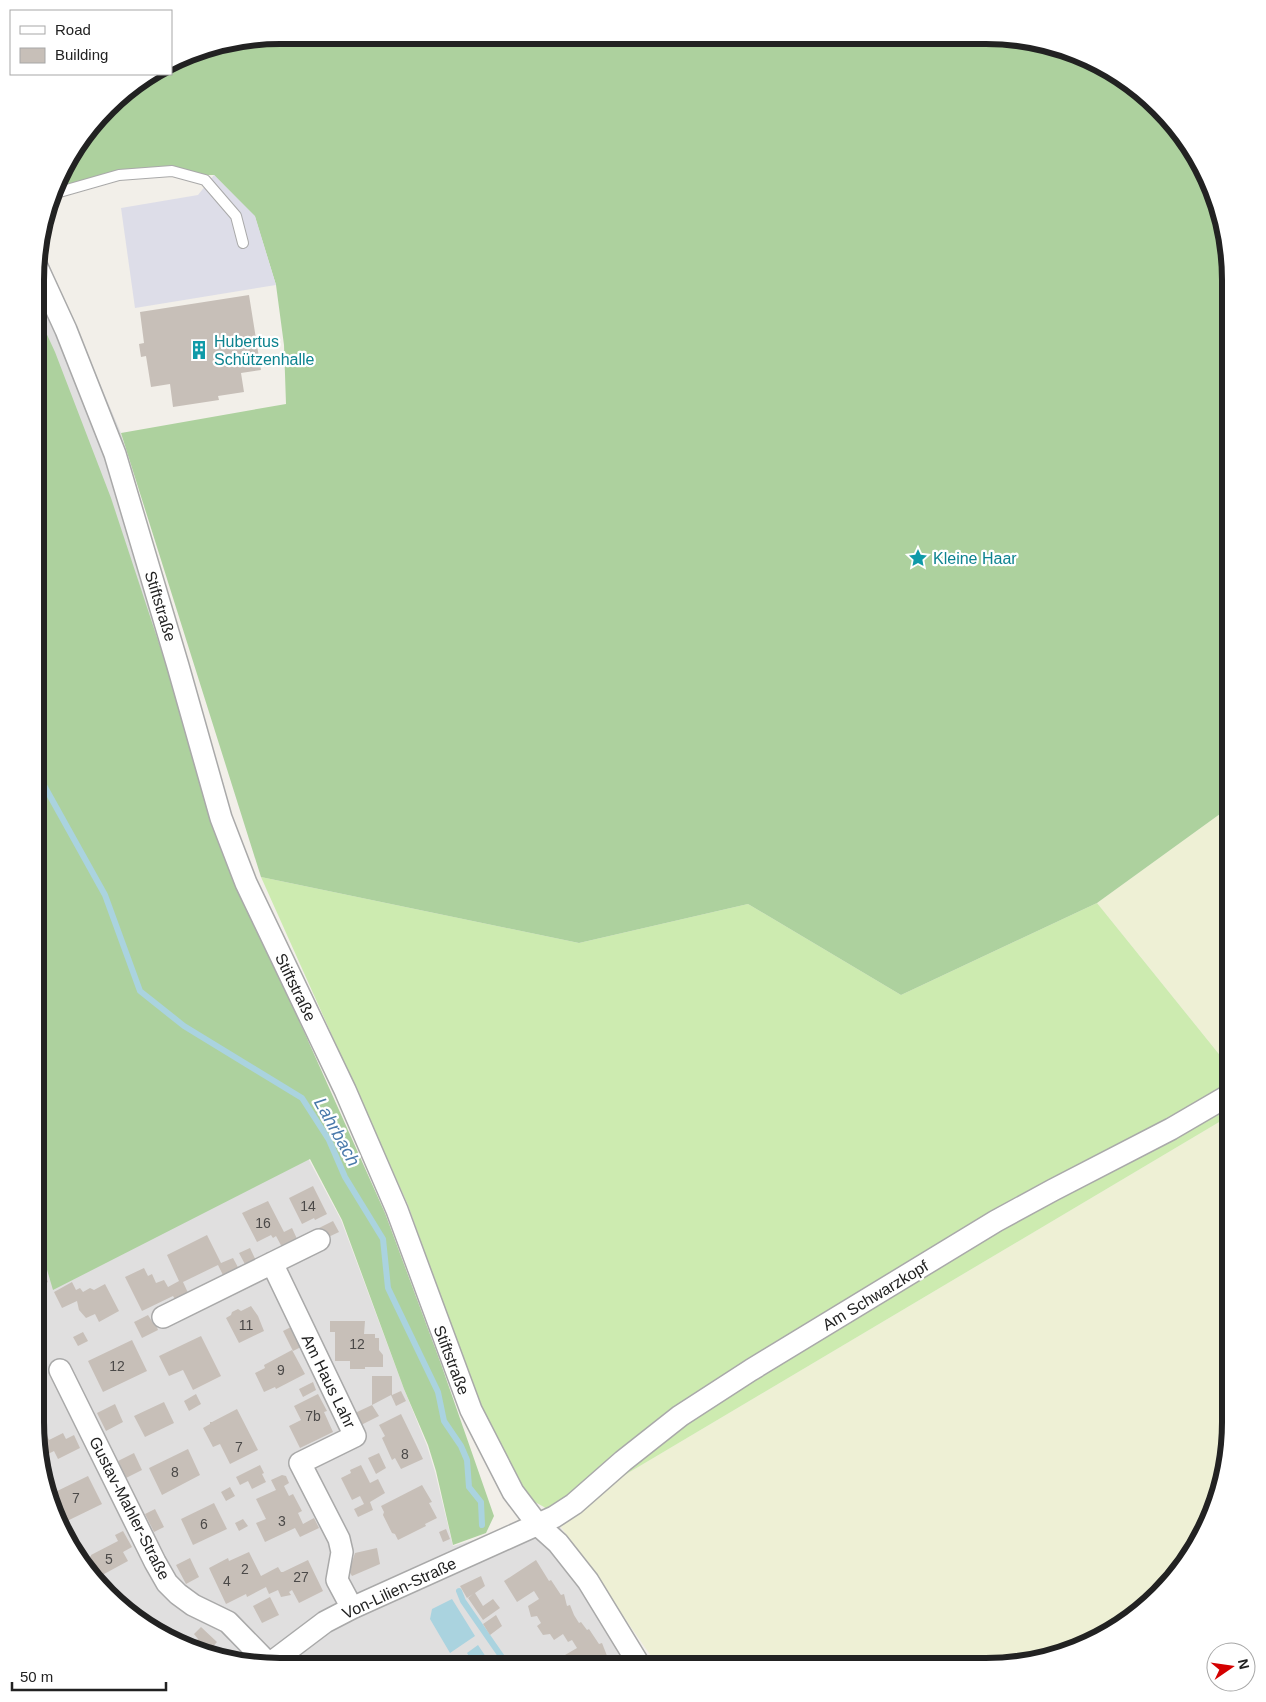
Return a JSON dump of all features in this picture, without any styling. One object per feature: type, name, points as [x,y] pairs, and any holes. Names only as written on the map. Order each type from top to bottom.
[{"type":"street","name":"Stiftstraße","points":[[44,282],[66,330],[115,454],[221,818],[246,883],[345,1090],[397,1210],[472,1410],[513,1492],[538,1525],[558,1543],[588,1581],[635,1658]]},
{"type":"street","name":"Am Schwarzkopf","points":[[538,1525],[574,1504],[623,1461],[680,1416],[751,1370],[996,1221],[1171,1129],[1222,1099]]},
{"type":"street","points":[[162,1317],[319,1240]]},
{"type":"street","name":"Am Haus Lahr","points":[[272,1263],[355,1436],[300,1464],[339,1539],[342,1552],[337,1580],[352,1608]]},
{"type":"street","name":"Gustav-Mahler-Straße","points":[[60,1370],[167,1583],[193,1605],[228,1622],[262,1658]]},
{"type":"street","name":"Von-Lilien-Straße","points":[[276,1658],[325,1622],[352,1608],[538,1525]]},
{"type":"lane","points":[[61,192],[119,175],[172,171],[205,180],[236,216],[243,243]]},
{"type":"shaded area","points":[[214,175],[255,216],[276,285],[135,308],[121,208],[198,195]]},
{"type":"shaded area","points":[[45,255],[121,433],[309,1160],[341,1220],[427,1446],[453,1546],[554,1517],[642,1658],[264,1658],[233,1654],[204,1646],[175,1634],[136,1610],[92,1566],[75,1540],[62,1513],[48,1469],[44,1438]]},
{"type":"green space","points":[[264,44],[1002,44],[1033,48],[1062,56],[1104,75],[1142,102],[1174,136],[1198,175],[1210,204],[1218,233],[1222,264],[1222,813],[1097,903],[901,995],[748,904],[579,943],[261,877],[121,433],[286,404],[284,345],[276,285],[255,217],[214,175],[119,175],[61,192],[75,162],[92,136],[136,92],[162,75],[172,75],[172,70],[175,68],[204,56],[233,48]]},
{"type":"green space","points":[[44,328],[111,498],[239,886],[385,1213],[441,1364],[494,1516],[486,1533],[453,1545],[428,1445],[404,1389],[342,1220],[310,1159],[53,1290],[44,1260]]},
{"type":"green space","points":[[1222,813],[1222,1058],[1097,903]]},
{"type":"green space","points":[[261,877],[579,943],[748,904],[901,995],[1097,903],[1222,1058],[1222,1120],[554,1517],[544,1507],[533,1501],[514,1475],[489,1423],[467,1371],[408,1205]]},
{"type":"green space","points":[[1222,1120],[1222,1438],[1218,1469],[1210,1498],[1198,1527],[1174,1566],[1142,1600],[1104,1627],[1062,1646],[1033,1654],[1002,1658],[652,1658],[554,1517]]},
{"type":"water","points":[[452,1599],[475,1636],[450,1653],[430,1619],[432,1609]]},
{"type":"water","points":[[478,1645],[487,1658],[470,1658],[467,1653]]},
{"type":"building","name":"Hubertus Schützenhalle","points":[[249,295],[261,370],[241,373],[244,392],[218,396],[219,400],[173,407],[170,384],[151,387],[146,356],[141,357],[139,344],[144,343],[140,312]]},
{"type":"building","points":[[313,1186],[327,1214],[302,1224],[289,1198]]},
{"type":"building","points":[[268,1201],[284,1232],[292,1228],[298,1241],[283,1249],[276,1236],[273,1238],[271,1235],[257,1242],[242,1213]]},
{"type":"building","points":[[333,1221],[339,1232],[322,1240],[317,1229]]},
{"type":"building","points":[[207,1235],[221,1263],[233,1258],[240,1271],[225,1279],[218,1265],[183,1282],[189,1295],[176,1301],[173,1296],[142,1311],[125,1277],[144,1268],[148,1276],[152,1274],[156,1283],[164,1280],[168,1287],[179,1281],[167,1255]]},
{"type":"building","points":[[250,1248],[257,1263],[247,1268],[239,1253]]},
{"type":"building","points":[[44,1271],[48,1282],[44,1284]]},
{"type":"building","points":[[72,1282],[76,1290],[80,1288],[83,1292],[90,1288],[94,1290],[105,1284],[119,1311],[99,1322],[95,1314],[86,1318],[79,1310],[77,1301],[62,1308],[54,1292]]},
{"type":"building","points":[[251,1306],[258,1316],[264,1331],[239,1343],[226,1318],[238,1309],[241,1311]]},
{"type":"building","points":[[148,1315],[153,1323],[155,1322],[158,1330],[142,1338],[134,1322]]},
{"type":"building","points":[[330,1321],[365,1321],[364,1334],[375,1334],[375,1338],[379,1338],[379,1350],[383,1355],[383,1367],[350,1369],[350,1361],[335,1361],[335,1332],[330,1332]]},
{"type":"building","points":[[291,1327],[301,1347],[293,1351],[283,1331]]},
{"type":"building","points":[[83,1332],[88,1341],[78,1346],[73,1337]]},
{"type":"building","points":[[201,1336],[221,1376],[193,1390],[183,1370],[169,1376],[159,1356]]},
{"type":"building","points":[[132,1340],[147,1371],[103,1392],[88,1361]]},
{"type":"building","points":[[292,1350],[305,1374],[276,1389],[275,1387],[264,1392],[255,1373],[265,1368],[264,1365]]},
{"type":"building","points":[[372,1376],[392,1376],[392,1395],[401,1391],[406,1401],[396,1406],[391,1395],[372,1405]]},
{"type":"building","points":[[313,1382],[316,1390],[303,1397],[299,1389]]},
{"type":"building","points":[[196,1394],[201,1404],[189,1411],[184,1401]]},
{"type":"building","points":[[318,1394],[327,1411],[324,1412],[333,1432],[300,1448],[289,1426],[301,1420],[294,1406]]},
{"type":"building","points":[[164,1402],[174,1423],[145,1437],[134,1416]]},
{"type":"building","points":[[115,1404],[123,1422],[106,1431],[97,1413]]},
{"type":"building","points":[[372,1405],[379,1416],[361,1425],[355,1413]]},
{"type":"building","points":[[237,1409],[258,1450],[230,1464],[220,1444],[213,1447],[203,1428],[210,1424],[210,1422]]},
{"type":"building","points":[[401,1414],[423,1459],[401,1469],[395,1458],[392,1460],[382,1438],[385,1436],[379,1425]]},
{"type":"building","points":[[44,1430],[49,1440],[63,1433],[66,1439],[74,1435],[80,1448],[58,1459],[54,1451],[46,1455]]},
{"type":"building","points":[[188,1449],[200,1475],[162,1495],[149,1468]]},
{"type":"building","points":[[134,1453],[142,1470],[126,1478],[118,1461]]},
{"type":"building","points":[[379,1453],[386,1468],[376,1474],[368,1458]]},
{"type":"building","points":[[260,1465],[266,1482],[252,1489],[248,1481],[240,1485],[236,1477]]},
{"type":"building","points":[[361,1465],[370,1483],[378,1479],[385,1493],[370,1502],[373,1510],[358,1517],[354,1509],[364,1504],[360,1496],[352,1500],[341,1478],[351,1473],[350,1470]]},
{"type":"building","points":[[282,1475],[286,1476],[289,1483],[284,1486],[289,1496],[293,1494],[302,1511],[298,1513],[303,1524],[314,1518],[319,1528],[300,1537],[295,1528],[265,1542],[256,1523],[266,1519],[256,1499],[276,1490],[271,1480]]},
{"type":"building","points":[[88,1476],[102,1504],[66,1522],[54,1492]]},
{"type":"building","points":[[422,1485],[432,1502],[429,1503],[437,1518],[425,1524],[426,1526],[398,1540],[395,1534],[392,1533],[383,1515],[384,1512],[381,1506]]},
{"type":"building","points":[[230,1487],[235,1496],[226,1501],[221,1492]]},
{"type":"building","points":[[214,1503],[227,1529],[193,1545],[181,1519]]},
{"type":"building","points":[[155,1509],[164,1527],[154,1532],[145,1514]]},
{"type":"building","points":[[243,1519],[248,1526],[239,1531],[235,1523]]},
{"type":"building","points":[[446,1529],[450,1539],[443,1542],[439,1532]]},
{"type":"building","points":[[123,1531],[132,1547],[123,1552],[128,1561],[100,1576],[87,1558],[118,1541],[115,1535]]},
{"type":"building","points":[[377,1548],[380,1564],[352,1576],[349,1571],[355,1553]]},
{"type":"building","points":[[249,1552],[261,1576],[278,1567],[283,1572],[308,1560],[323,1591],[299,1603],[292,1590],[289,1592],[291,1595],[281,1597],[278,1590],[269,1594],[266,1587],[247,1597],[246,1594],[226,1604],[209,1568],[228,1558],[229,1561]]},
{"type":"building","points":[[190,1558],[199,1577],[186,1584],[176,1565]]},
{"type":"building","points":[[536,1560],[549,1581],[551,1580],[561,1595],[564,1594],[567,1606],[570,1605],[579,1623],[581,1622],[587,1630],[589,1629],[599,1644],[602,1643],[608,1658],[566,1658],[565,1655],[577,1648],[572,1640],[568,1642],[563,1634],[554,1640],[550,1634],[543,1635],[537,1626],[541,1623],[537,1616],[531,1617],[528,1606],[539,1599],[534,1591],[517,1602],[504,1581]]},
{"type":"building","points":[[481,1576],[485,1586],[475,1593],[483,1606],[493,1599],[500,1608],[483,1620],[468,1598],[473,1594],[467,1598],[460,1586]]},
{"type":"building","points":[[270,1597],[279,1615],[262,1623],[253,1606]]},
{"type":"building","points":[[496,1615],[502,1626],[490,1635],[483,1624]]},
{"type":"building","points":[[201,1627],[217,1642],[212,1648],[204,1646],[195,1642],[198,1639],[194,1634]]},
{"type":"waterway","name":"Lahrbach","points":[[44,785],[105,895],[140,991],[184,1026],[302,1098],[329,1140],[345,1177],[383,1239],[388,1288],[438,1392],[444,1421],[461,1446],[467,1460],[469,1487],[481,1502],[482,1525]]},
{"type":"waterway","name":"Lahrbach","points":[[459,1591],[463,1601],[502,1658]]},
{"type":"place","name":"Hubertus Schützenhalle","points":[[199,350]]},
{"type":"place","name":"Kleine Haar","points":[[918,558]]}]
